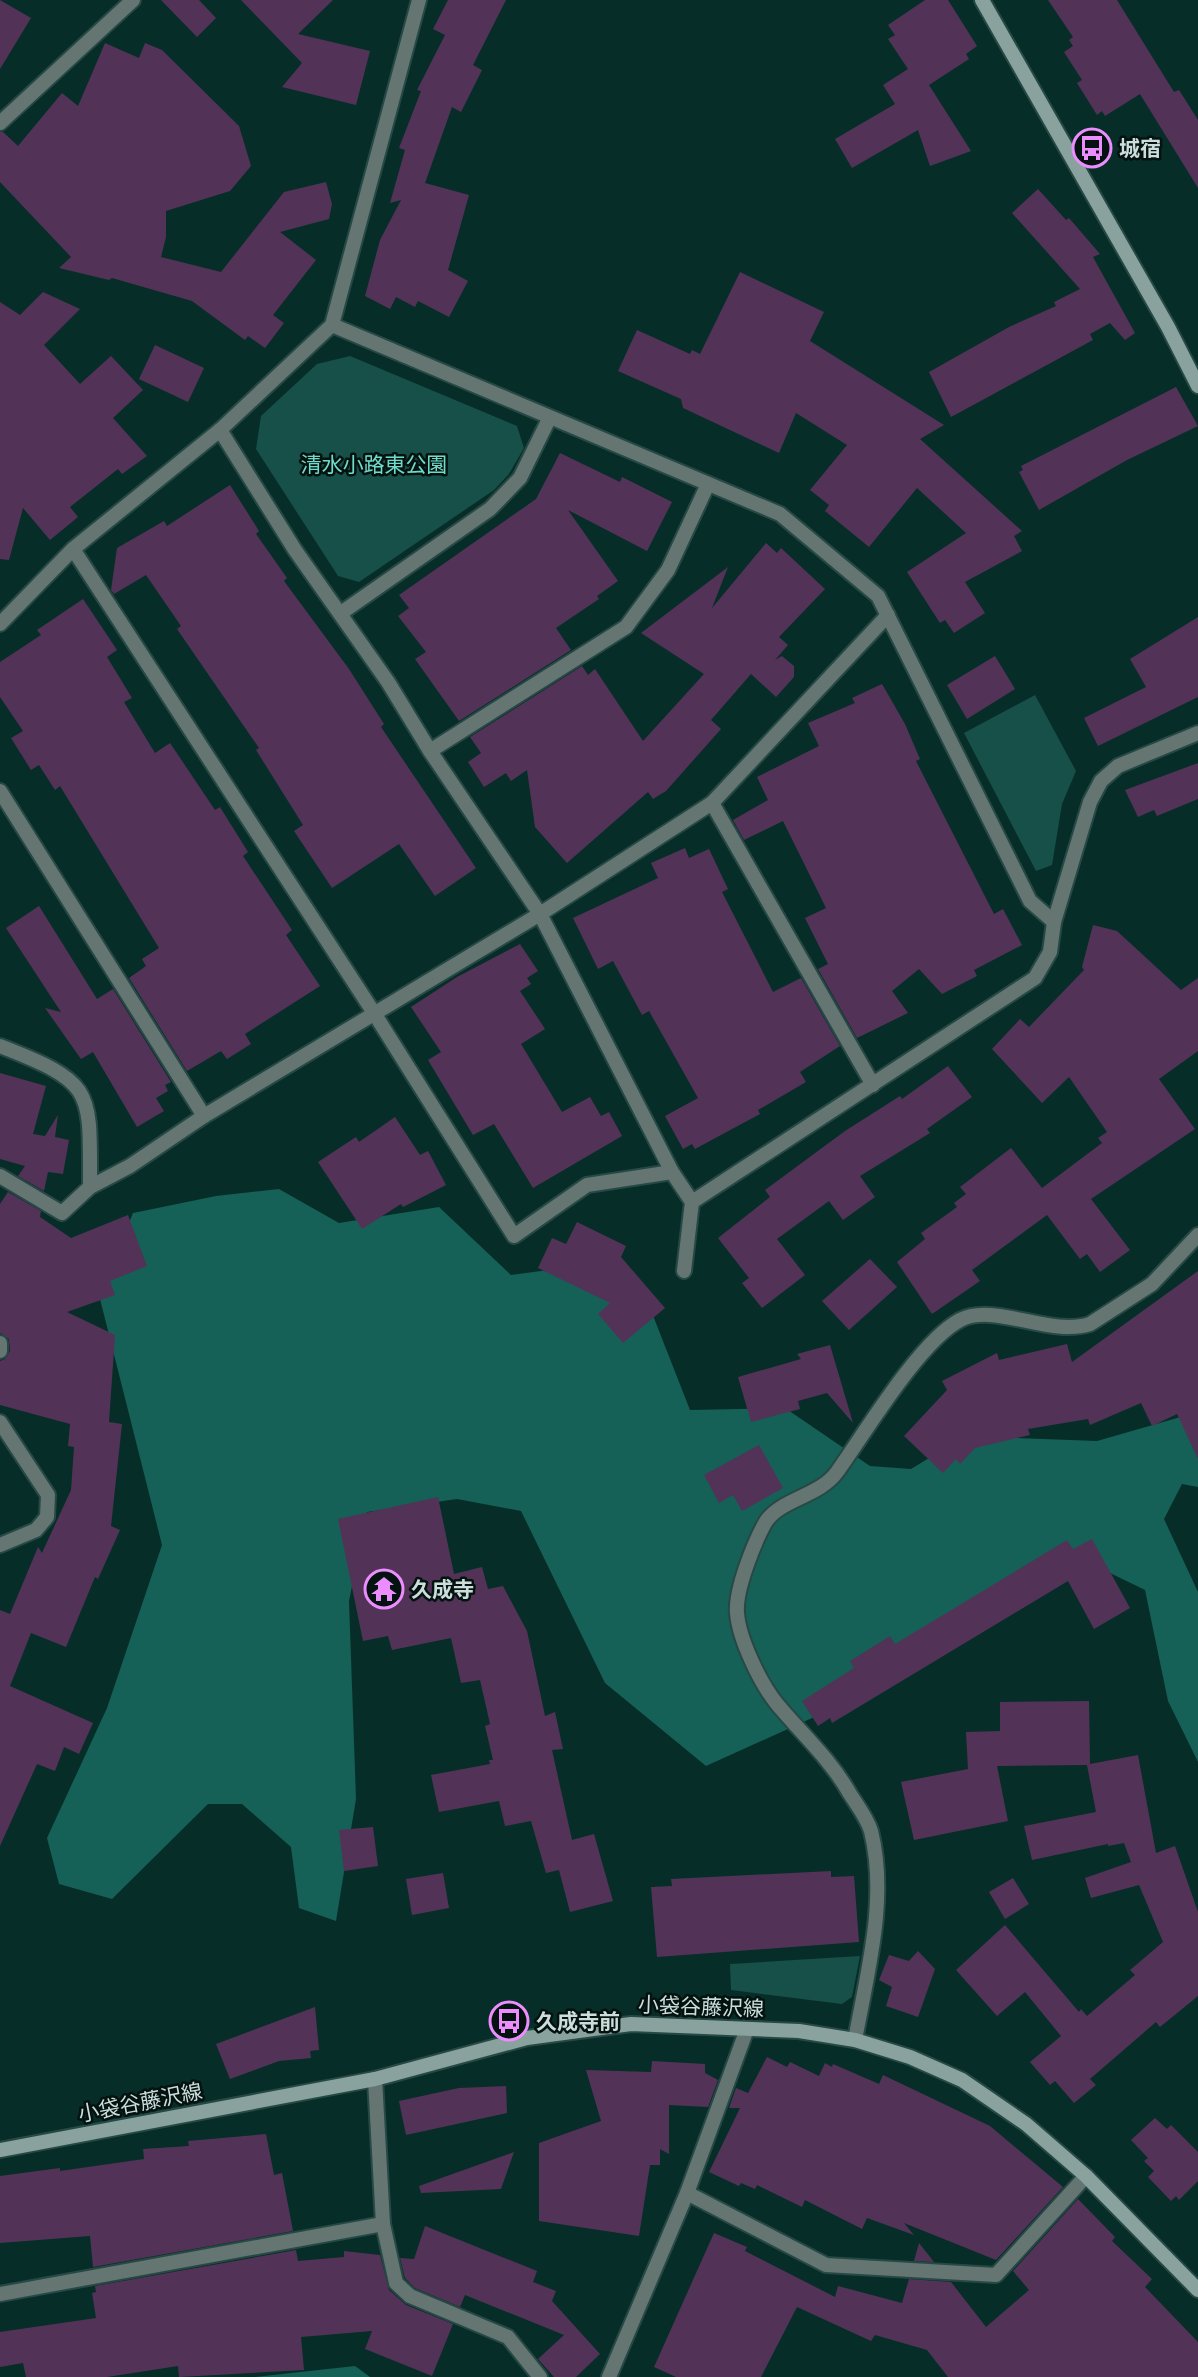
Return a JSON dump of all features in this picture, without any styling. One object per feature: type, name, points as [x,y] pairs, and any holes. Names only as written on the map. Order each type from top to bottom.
[{"type":"main road","points":[[982,0],[1155,302],[1198,386]]},
{"type":"main road","name":"小袋谷藤沢線","points":[[0,2150],[375,2079],[527,2038],[631,2024],[799,2031],[855,2040],[910,2057],[962,2080],[1026,2124],[1086,2176],[1198,2290]]},
{"type":"street","points":[[0,123],[133,0]]},
{"type":"street","points":[[0,624],[74,549],[220,430],[332,325],[419,0]]},
{"type":"street","points":[[332,325],[549,419],[780,514],[878,596],[1030,901],[1054,922]]},
{"type":"street","points":[[341,613],[490,509],[520,478],[549,419]]},
{"type":"street","points":[[220,430],[295,550],[341,613],[540,914],[672,1172],[692,1202],[684,1271]]},
{"type":"street","points":[[430,751],[626,627],[668,570],[708,484]]},
{"type":"street","points":[[74,549],[374,1013],[514,1236],[587,1185],[672,1172]]},
{"type":"street","points":[[0,1176],[62,1213],[90,1187],[130,1166],[204,1116],[540,914],[712,803],[888,615]]},
{"type":"street","points":[[692,1202],[1035,978],[1051,952],[1054,922],[1090,802],[1101,781],[1118,766],[1198,733]]},
{"type":"street","points":[[0,791],[204,1116]]},
{"type":"street","points":[[712,803],[873,1085]]},
{"type":"street","points":[[0,1046],[55,1067],[77,1084],[90,1116],[90,1187]]},
{"type":"street","points":[[855,2040],[874,1938],[877,1893],[870,1829],[837,1771],[775,1702],[744,1645],[736,1612],[742,1581],[766,1521],[777,1511],[825,1486],[860,1434],[929,1347],[960,1320],[985,1315],[1048,1326],[1079,1328],[1090,1324],[1153,1284],[1198,1235]]},
{"type":"street","points":[[0,1343],[0,1350]]},
{"type":"street","points":[[0,1422],[48,1495],[47,1517],[36,1530],[0,1545]]},
{"type":"street","points":[[609,2377],[687,2193],[747,2029]]},
{"type":"street","points":[[375,2079],[383,2224],[396,2283],[410,2296],[508,2337],[540,2377]]},
{"type":"street","points":[[687,2193],[827,2265],[996,2276],[1086,2176]]},
{"type":"street","points":[[0,2294],[383,2224]]},
{"type":"green space","name":"清水小路東公園","points":[[350,356],[517,426],[524,448],[509,474],[494,490],[359,582],[338,576],[256,449],[261,416],[317,364]]},
{"type":"green space","points":[[1035,695],[1076,771],[1062,804],[1052,865],[1036,871],[964,733]]},
{"type":"green space","points":[[279,1189],[339,1223],[439,1207],[511,1275],[616,1261],[652,1313],[690,1410],[785,1408],[870,1466],[911,1469],[965,1436],[1097,1441],[1198,1412],[1198,1487],[1182,1484],[1164,1519],[1198,1592],[1198,1762],[1168,1701],[1145,1590],[1077,1557],[832,1709],[706,1766],[605,1683],[521,1511],[457,1499],[367,1512],[349,1601],[356,1799],[336,1921],[299,1908],[291,1847],[242,1804],[208,1804],[112,1899],[59,1884],[47,1838],[107,1708],[162,1545],[99,1295],[133,1213],[216,1196]]},
{"type":"green space","points":[[860,1956],[852,1997],[842,2004],[731,1990],[730,1964]]},
{"type":"green space","points":[[355,2366],[370,2377],[255,2377]]},
{"type":"building","points":[[0,0],[31,18],[0,69]]},
{"type":"building","points":[[161,0],[199,0],[216,18],[197,37]]},
{"type":"building","points":[[241,0],[333,0],[298,34],[370,51],[356,105],[282,87],[302,63]]},
{"type":"building","points":[[448,0],[506,0],[473,65],[482,70],[461,112],[452,107],[425,183],[469,195],[448,270],[468,281],[449,317],[418,301],[415,307],[396,297],[390,309],[365,296],[380,240],[401,200],[390,203],[405,150],[399,148],[421,91],[417,90],[445,35],[433,29]]},
{"type":"building","points":[[925,0],[948,0],[977,46],[966,54],[969,59],[929,85],[971,151],[930,166],[918,130],[852,168],[835,139],[895,104],[883,85],[908,69],[888,39],[895,35],[888,25]]},
{"type":"building","points":[[1048,0],[1117,0],[1174,92],[1179,90],[1198,120],[1198,188],[1140,94],[1105,116],[1102,111],[1097,115],[1077,83],[1082,80],[1064,52],[1073,46],[1069,40],[1073,37]]},
{"type":"building","points":[[105,43],[139,58],[145,43],[162,50],[239,126],[251,166],[230,191],[166,211],[166,237],[161,257],[221,272],[284,192],[326,182],[332,204],[329,219],[280,232],[316,260],[273,315],[284,323],[265,348],[248,336],[245,340],[192,301],[112,278],[109,280],[59,268],[71,257],[0,182],[0,132],[18,146],[62,93],[78,106]]},
{"type":"building","points":[[1038,189],[1066,220],[1069,218],[1100,254],[1093,257],[1135,333],[1125,340],[1110,323],[1090,334],[1093,340],[951,417],[929,372],[1009,327],[1056,306],[1054,302],[1080,289],[1012,213]]},
{"type":"building","points":[[740,272],[824,312],[810,341],[944,425],[920,439],[1022,531],[1014,536],[1022,551],[965,582],[985,613],[954,633],[945,620],[940,623],[907,572],[966,533],[917,488],[869,547],[825,511],[829,505],[810,490],[847,445],[796,413],[779,453],[683,408],[681,399],[618,371],[637,330],[690,354],[692,350],[700,354]]},
{"type":"building","points":[[43,292],[80,309],[44,345],[80,384],[111,356],[143,390],[113,418],[147,456],[122,474],[118,469],[70,507],[78,517],[50,540],[23,508],[9,560],[0,559],[0,302],[20,315]]},
{"type":"building","points":[[155,345],[204,368],[188,402],[139,379]]},
{"type":"building","points":[[1176,387],[1198,426],[1127,460],[1039,510],[1019,472],[1023,470],[1021,466]]},
{"type":"building","points":[[560,453],[620,482],[622,477],[672,502],[647,551],[568,510],[618,581],[597,596],[599,599],[556,628],[571,650],[459,721],[415,659],[426,652],[398,616],[409,608],[399,595],[536,499]]},
{"type":"building","points":[[230,485],[259,531],[256,534],[287,578],[284,581],[349,669],[384,724],[381,727],[476,868],[435,896],[399,844],[332,888],[294,831],[303,825],[256,750],[259,748],[177,629],[181,626],[146,575],[114,594],[111,590],[117,548],[164,521],[167,526]]},
{"type":"building","points":[[766,543],[777,553],[781,548],[825,589],[779,637],[788,645],[775,660],[782,656],[794,666],[794,677],[776,697],[751,674],[711,720],[721,729],[666,791],[653,799],[648,792],[567,863],[535,827],[527,770],[511,781],[506,773],[484,787],[468,762],[481,753],[470,737],[582,666],[588,675],[595,669],[643,741],[704,674],[641,633],[728,567],[712,608]]},
{"type":"building","points":[[83,599],[117,650],[107,657],[132,698],[124,702],[155,753],[170,743],[215,810],[220,807],[248,852],[243,856],[292,930],[286,935],[320,986],[245,1034],[251,1044],[227,1059],[221,1051],[187,1071],[129,978],[146,966],[142,959],[159,948],[60,786],[55,790],[39,765],[31,770],[11,738],[23,731],[0,697],[0,662],[41,635],[37,630]]},
{"type":"building","points":[[1198,617],[1198,697],[1098,746],[1084,718],[1146,687],[1130,659]]},
{"type":"building","points":[[995,656],[1015,689],[967,719],[947,685]]},
{"type":"building","points":[[882,684],[905,724],[920,759],[916,761],[994,914],[1003,909],[1022,945],[974,970],[977,976],[942,994],[919,969],[892,991],[908,1013],[857,1038],[818,969],[828,964],[805,918],[826,908],[783,821],[744,840],[733,820],[768,800],[757,777],[819,746],[808,723],[855,703],[852,698]]},
{"type":"building","points":[[1198,763],[1198,799],[1157,816],[1154,810],[1138,817],[1125,790]]},
{"type":"building","points":[[685,848],[689,858],[709,849],[728,889],[722,892],[773,992],[801,978],[840,1046],[800,1072],[806,1082],[758,1110],[760,1114],[695,1149],[692,1144],[683,1149],[665,1116],[698,1098],[649,1011],[642,1015],[613,961],[598,969],[573,918],[658,878],[651,863]]},
{"type":"building","points":[[39,906],[97,999],[113,989],[171,1082],[165,1085],[168,1091],[156,1098],[164,1111],[137,1127],[93,1052],[81,1059],[45,1008],[61,1012],[6,928]]},
{"type":"building","points":[[1093,925],[1117,931],[1181,990],[1198,978],[1198,1051],[1159,1079],[1195,1129],[1091,1199],[1130,1250],[1100,1272],[1087,1254],[1080,1259],[1047,1215],[972,1270],[980,1281],[932,1314],[897,1262],[925,1239],[921,1233],[957,1207],[954,1203],[966,1194],[960,1187],[1011,1148],[1042,1188],[1102,1143],[1098,1138],[1107,1132],[1069,1077],[1042,1103],[992,1049],[1020,1019],[1029,1027],[1084,970],[1082,967]]},
{"type":"building","points":[[520,944],[538,971],[527,978],[531,984],[520,991],[545,1029],[521,1044],[562,1112],[590,1097],[601,1116],[609,1112],[622,1136],[533,1188],[494,1124],[473,1135],[428,1060],[441,1052],[411,1007],[457,977]]},
{"type":"building","points":[[948,1066],[972,1097],[927,1129],[930,1133],[860,1176],[875,1197],[843,1220],[829,1201],[777,1239],[805,1275],[762,1308],[742,1283],[749,1278],[718,1238],[770,1197],[765,1190],[845,1131],[900,1096],[902,1099]]},
{"type":"building","points":[[0,1073],[46,1086],[33,1134],[45,1136],[58,1115],[55,1137],[69,1140],[63,1174],[48,1172],[44,1191],[18,1176],[25,1166],[0,1159]]},
{"type":"building","points":[[395,1117],[420,1155],[428,1151],[446,1185],[403,1207],[401,1204],[362,1229],[318,1162],[356,1137],[359,1142]]},
{"type":"building","points":[[8,1192],[41,1211],[40,1217],[71,1238],[128,1215],[147,1266],[110,1281],[115,1295],[67,1312],[115,1335],[109,1422],[122,1424],[111,1526],[120,1530],[98,1579],[95,1577],[66,1647],[31,1633],[10,1686],[93,1723],[79,1754],[64,1747],[55,1771],[37,1764],[0,1846],[0,1610],[10,1614],[38,1547],[42,1553],[71,1490],[74,1447],[68,1446],[70,1424],[0,1405],[0,1361],[5,1359],[10,1351],[9,1339],[0,1333],[0,1204]]},
{"type":"building","points":[[577,1222],[626,1246],[621,1257],[665,1308],[623,1343],[598,1314],[610,1303],[538,1268],[552,1238],[566,1244]]},
{"type":"building","points":[[870,1259],[897,1287],[849,1330],[822,1301]]},
{"type":"building","points":[[1198,1271],[1198,1459],[1177,1414],[1152,1426],[1141,1403],[1090,1425],[1088,1419],[1028,1429],[1030,1435],[975,1448],[960,1464],[956,1459],[943,1473],[904,1436],[947,1390],[942,1381],[997,1353],[999,1360],[1067,1344],[1072,1362]]},
{"type":"building","points":[[830,1345],[853,1423],[827,1393],[798,1401],[800,1409],[751,1422],[738,1377],[801,1359],[797,1354]]},
{"type":"building","points":[[759,1445],[783,1488],[742,1511],[733,1495],[719,1503],[704,1475]]},
{"type":"building","points":[[438,1497],[454,1574],[482,1567],[488,1589],[503,1586],[527,1631],[545,1716],[555,1712],[563,1749],[552,1750],[572,1840],[594,1834],[613,1901],[570,1912],[559,1870],[546,1873],[531,1821],[505,1826],[499,1801],[439,1812],[431,1775],[490,1764],[489,1760],[493,1760],[485,1726],[490,1724],[480,1680],[461,1683],[451,1638],[392,1650],[388,1636],[363,1641],[338,1519]]},
{"type":"building","points":[[1092,1539],[1130,1608],[1094,1629],[1068,1581],[832,1723],[830,1718],[818,1726],[802,1701],[854,1668],[850,1661],[890,1636],[895,1644],[1067,1540],[1073,1549]]},
{"type":"building","points":[[1089,1701],[1090,1764],[1138,1755],[1156,1853],[1175,1846],[1198,1912],[1198,1996],[1160,2027],[1156,2022],[1090,2079],[1096,2085],[1074,2103],[1055,2081],[1050,2085],[1030,2062],[1061,2036],[1025,1992],[997,2016],[956,1970],[1005,1925],[1079,2012],[1081,2009],[1087,2016],[1135,1975],[1130,1970],[1163,1942],[1139,1885],[1091,1898],[1085,1878],[1131,1862],[1124,1843],[1032,1860],[1024,1826],[1096,1812],[1087,1765],[997,1766],[1008,1821],[914,1840],[901,1782],[968,1769],[966,1732],[1000,1731],[1000,1702]]},
{"type":"building","points":[[373,1827],[378,1866],[344,1871],[339,1830]]},
{"type":"building","points":[[831,1871],[831,1877],[854,1876],[859,1942],[657,1957],[651,1887],[672,1886],[671,1879]]},
{"type":"building","points":[[443,1873],[449,1908],[412,1915],[406,1879]]},
{"type":"building","points":[[1013,1878],[1029,1904],[1005,1919],[989,1892]]},
{"type":"building","points":[[918,1951],[935,1969],[918,2017],[886,2006],[892,1987],[879,1980],[889,1955],[909,1961]]},
{"type":"building","points":[[315,2007],[319,2050],[310,2051],[311,2058],[279,2061],[230,2079],[216,2044]]},
{"type":"building","points":[[767,2057],[787,2067],[790,2062],[819,2076],[825,2063],[879,2084],[883,2075],[990,2126],[1063,2187],[996,2260],[904,2223],[914,2235],[867,2218],[862,2229],[805,2200],[802,2207],[757,2185],[755,2189],[741,2183],[739,2186],[709,2172],[740,2108],[729,2108],[736,2088],[748,2093]]},
{"type":"building","points":[[652,2061],[705,2064],[705,2073],[718,2080],[708,2107],[669,2105],[669,2154],[660,2149],[660,2165],[650,2165],[639,2236],[539,2221],[539,2143],[601,2121],[586,2070],[651,2072]]},
{"type":"building","points":[[506,2086],[507,2113],[406,2135],[399,2101],[459,2088]]},
{"type":"building","points":[[1155,2118],[1167,2129],[1171,2125],[1198,2152],[1198,2181],[1179,2200],[1176,2196],[1171,2201],[1148,2177],[1154,2171],[1144,2161],[1148,2158],[1131,2140]]},
{"type":"building","points":[[266,2134],[274,2175],[282,2173],[293,2231],[93,2267],[90,2236],[0,2243],[0,2176],[144,2159],[143,2149],[189,2146],[188,2141]]},
{"type":"building","points":[[514,2152],[501,2189],[421,2193],[419,2186]]},
{"type":"building","points":[[1078,2199],[1115,2237],[1112,2241],[1152,2279],[1145,2287],[1198,2342],[1198,2377],[948,2377],[927,2350],[875,2335],[871,2341],[797,2307],[761,2377],[676,2377],[654,2367],[714,2233],[747,2247],[745,2251],[835,2297],[838,2286],[902,2303],[909,2279],[951,2282],[986,2327],[1029,2290],[1013,2271]]},
{"type":"building","points":[[425,2226],[537,2271],[533,2282],[556,2291],[552,2301],[600,2354],[576,2377],[554,2377],[538,2359],[564,2335],[465,2295],[460,2307],[415,2288],[405,2278],[400,2258],[414,2259]]},
{"type":"building","points":[[919,2243],[934,2262],[914,2261]]},
{"type":"building","points":[[296,2250],[298,2261],[344,2257],[344,2251],[380,2255],[389,2290],[406,2305],[453,2324],[432,2376],[365,2349],[372,2331],[301,2337],[304,2370],[179,2377],[178,2366],[107,2377],[26,2377],[23,2363],[0,2367],[0,2332],[96,2318],[92,2293],[96,2292],[95,2286]]},
{"type":"place","name":"城宿","points":[[1092,148]]},
{"type":"place","name":"久成寺","points":[[384,1589]]},
{"type":"place","name":"久成寺前","points":[[509,2021]]}]
